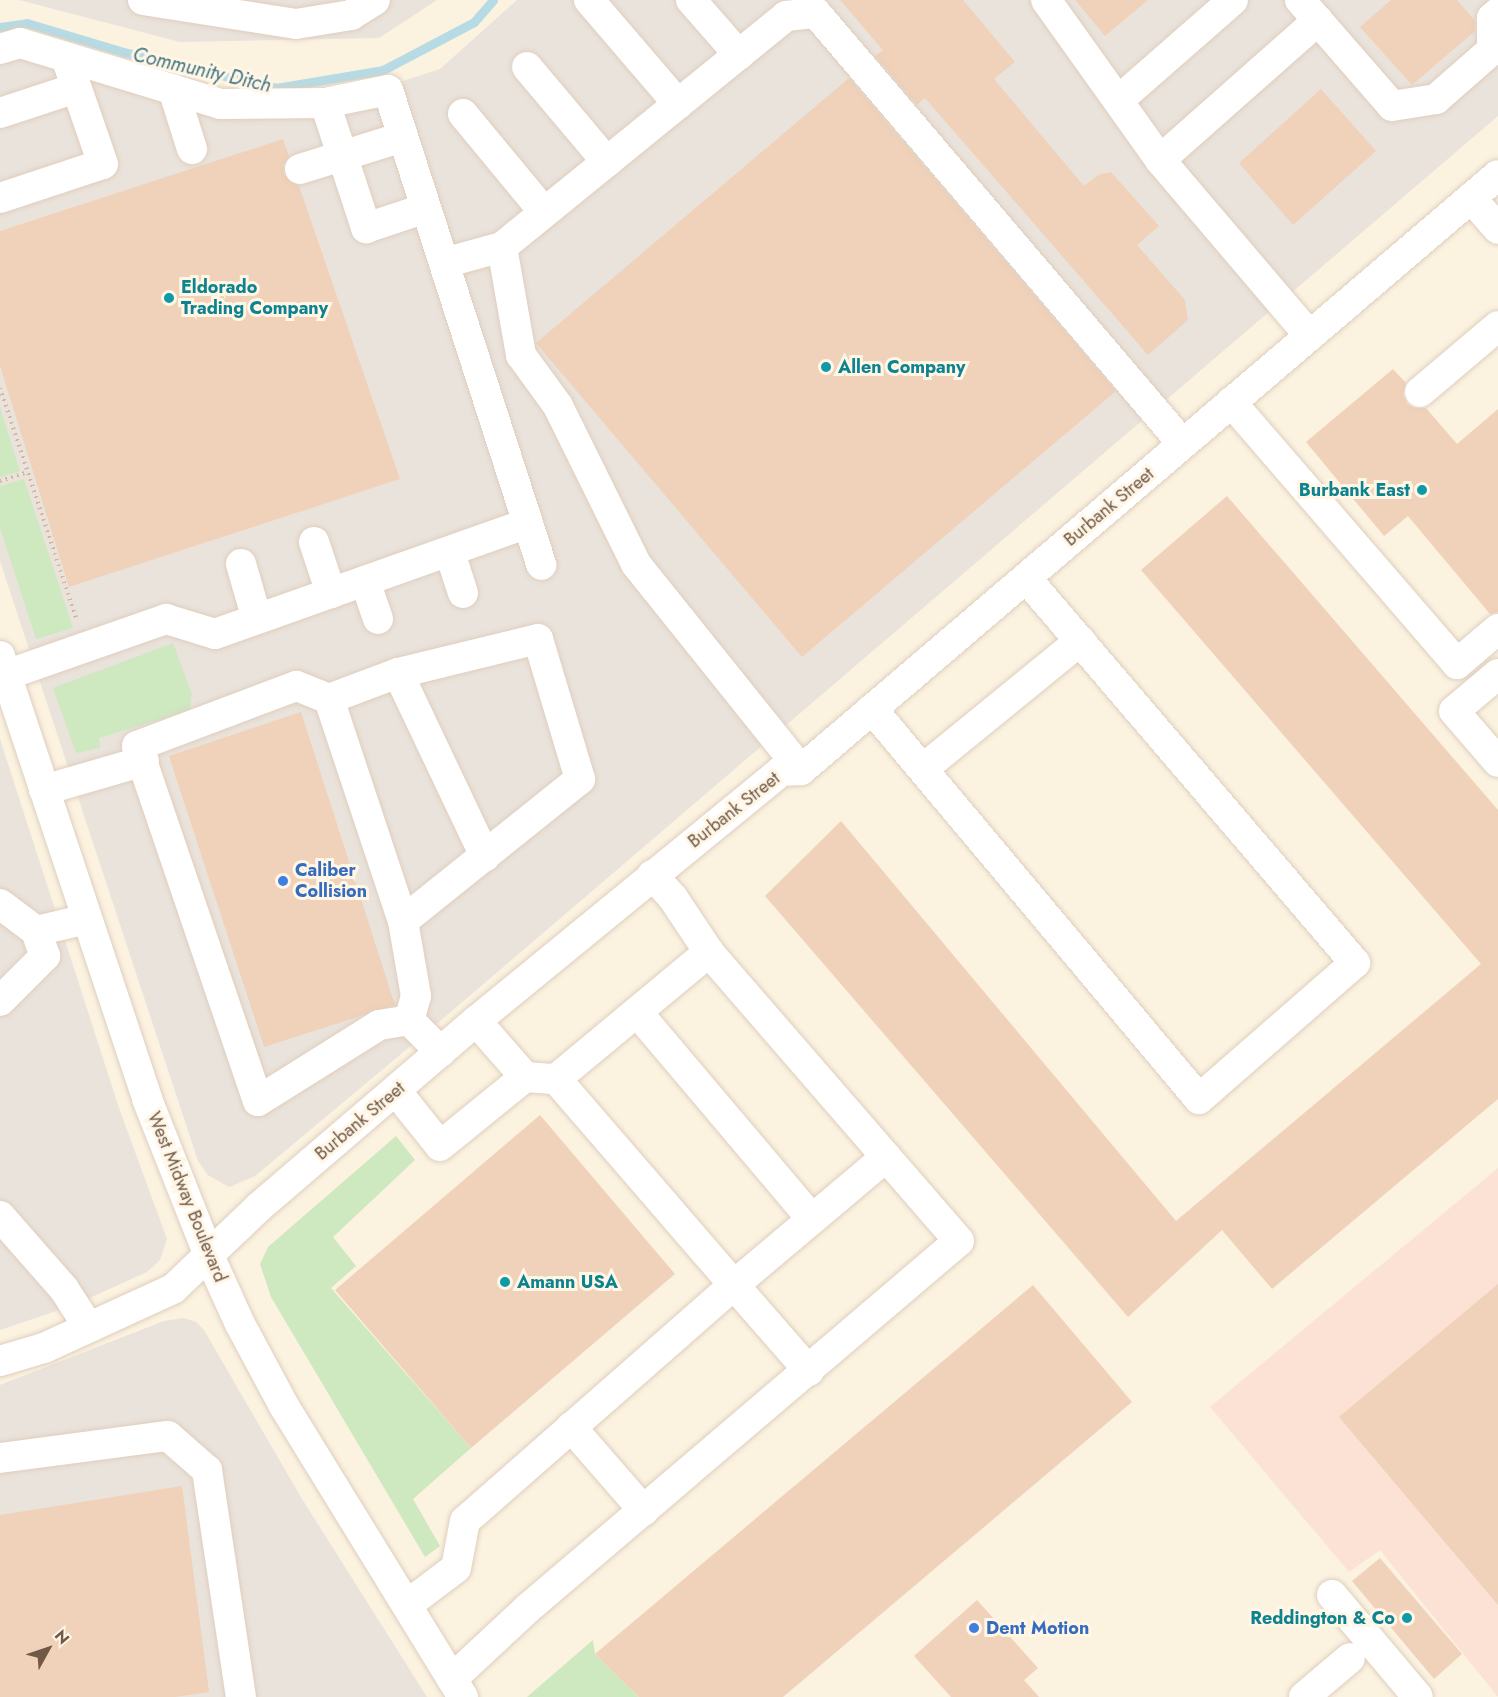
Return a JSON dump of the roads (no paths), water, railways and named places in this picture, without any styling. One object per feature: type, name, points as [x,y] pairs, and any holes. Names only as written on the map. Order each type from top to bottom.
[{"type":"street","points":[[143,0],[296,24],[351,15],[375,0]]},
{"type":"street","points":[[589,0],[678,104]]},
{"type":"street","points":[[691,0],[739,55]]},
{"type":"street","points":[[1046,0],[1120,99],[1161,160],[1310,336]]},
{"type":"street","points":[[1120,99],[1233,0]]},
{"type":"street","points":[[444,263],[502,247],[739,55],[779,8],[816,13],[1183,444]]},
{"type":"street","points":[[1161,160],[1309,10],[1392,106],[1436,99],[1492,50],[1492,18],[1498,13]]},
{"type":"street","points":[[0,49],[20,43],[221,104],[324,103],[388,90],[541,565]]},
{"type":"street","points":[[0,198],[103,164],[66,57]]},
{"type":"street","points":[[527,67],[607,162]]},
{"type":"street","points":[[0,113],[76,88]]},
{"type":"street","points":[[173,89],[192,149]]},
{"type":"street","points":[[324,103],[366,228],[426,208]]},
{"type":"street","points":[[463,114],[544,212]]},
{"type":"street","points":[[300,169],[403,137]]},
{"type":"street","name":"Burbank Street","points":[[0,1361],[44,1348],[173,1289],[210,1258],[259,1207],[476,1021],[781,771],[801,770],[1498,175]]},
{"type":"street","points":[[1471,198],[1498,229]]},
{"type":"street","points":[[502,247],[521,355],[558,406],[636,564],[801,770]]},
{"type":"street","points":[[1420,392],[1498,326]]},
{"type":"street","points":[[1232,402],[1457,664],[1498,629]]},
{"type":"street","points":[[3,666],[166,619],[215,634],[450,553],[528,523]]},
{"type":"street","points":[[314,542],[331,593]]},
{"type":"street","points":[[450,553],[463,593]]},
{"type":"street","points":[[241,564],[257,619]]},
{"type":"street","points":[[872,709],[1199,1099],[1355,963],[1026,578]]},
{"type":"street","points":[[365,581],[378,619]]},
{"type":"street","points":[[403,921],[580,779],[538,639],[398,673],[329,699],[296,686],[138,746],[258,1101],[379,1025],[409,1020]]},
{"type":"street","points":[[923,769],[1080,641]]},
{"type":"street","name":"West Midway Boulevard","points":[[3,666],[11,726],[44,790],[147,1099],[210,1258],[240,1324],[284,1406],[458,1688]]},
{"type":"street","points":[[398,673],[485,856]]},
{"type":"street","points":[[1498,674],[1454,711],[1498,762]]},
{"type":"street","points":[[329,699],[403,921],[416,996],[409,1020]]},
{"type":"street","points":[[44,790],[144,761]]},
{"type":"street","points":[[458,1688],[644,1512],[959,1241],[708,952],[652,875]]},
{"type":"street","points":[[0,904],[36,931],[45,956],[0,1001]]},
{"type":"street","points":[[36,931],[87,919]]},
{"type":"street","points":[[396,1091],[440,1146],[525,1077],[556,1079],[708,952]]},
{"type":"street","points":[[637,1012],[812,1219]]},
{"type":"street","points":[[409,1020],[441,1052]]},
{"type":"street","points":[[476,1021],[525,1077]]},
{"type":"street","points":[[556,1079],[809,1371]]},
{"type":"street","points":[[407,1605],[456,1568],[465,1521],[734,1285],[886,1157]]},
{"type":"street","points":[[0,1216],[64,1289],[89,1328]]},
{"type":"street","points":[[571,1427],[644,1512]]},
{"type":"street","points":[[0,1458],[168,1436],[207,1470],[241,1697]]},
{"type":"street","points":[[1332,1595],[1418,1697]]},
{"type":"street","points":[[1304,1697],[1350,1658]]},
{"type":"waterway","name":"Community Ditch","points":[[0,27],[27,23],[123,52],[276,88],[383,70],[474,22],[493,0]]},
{"type":"place","name":"Eldorado Trading Company","points":[[169,298]]},
{"type":"place","name":"Allen Company","points":[[826,367]]},
{"type":"place","name":"Burbank East","points":[[1422,490]]},
{"type":"place","name":"Caliber Collision","points":[[283,881]]},
{"type":"place","name":"Amann USA","points":[[505,1282]]},
{"type":"place","name":"Reddington & Co","points":[[1407,1618]]},
{"type":"place","name":"Dent Motion","points":[[974,1628]]}]
